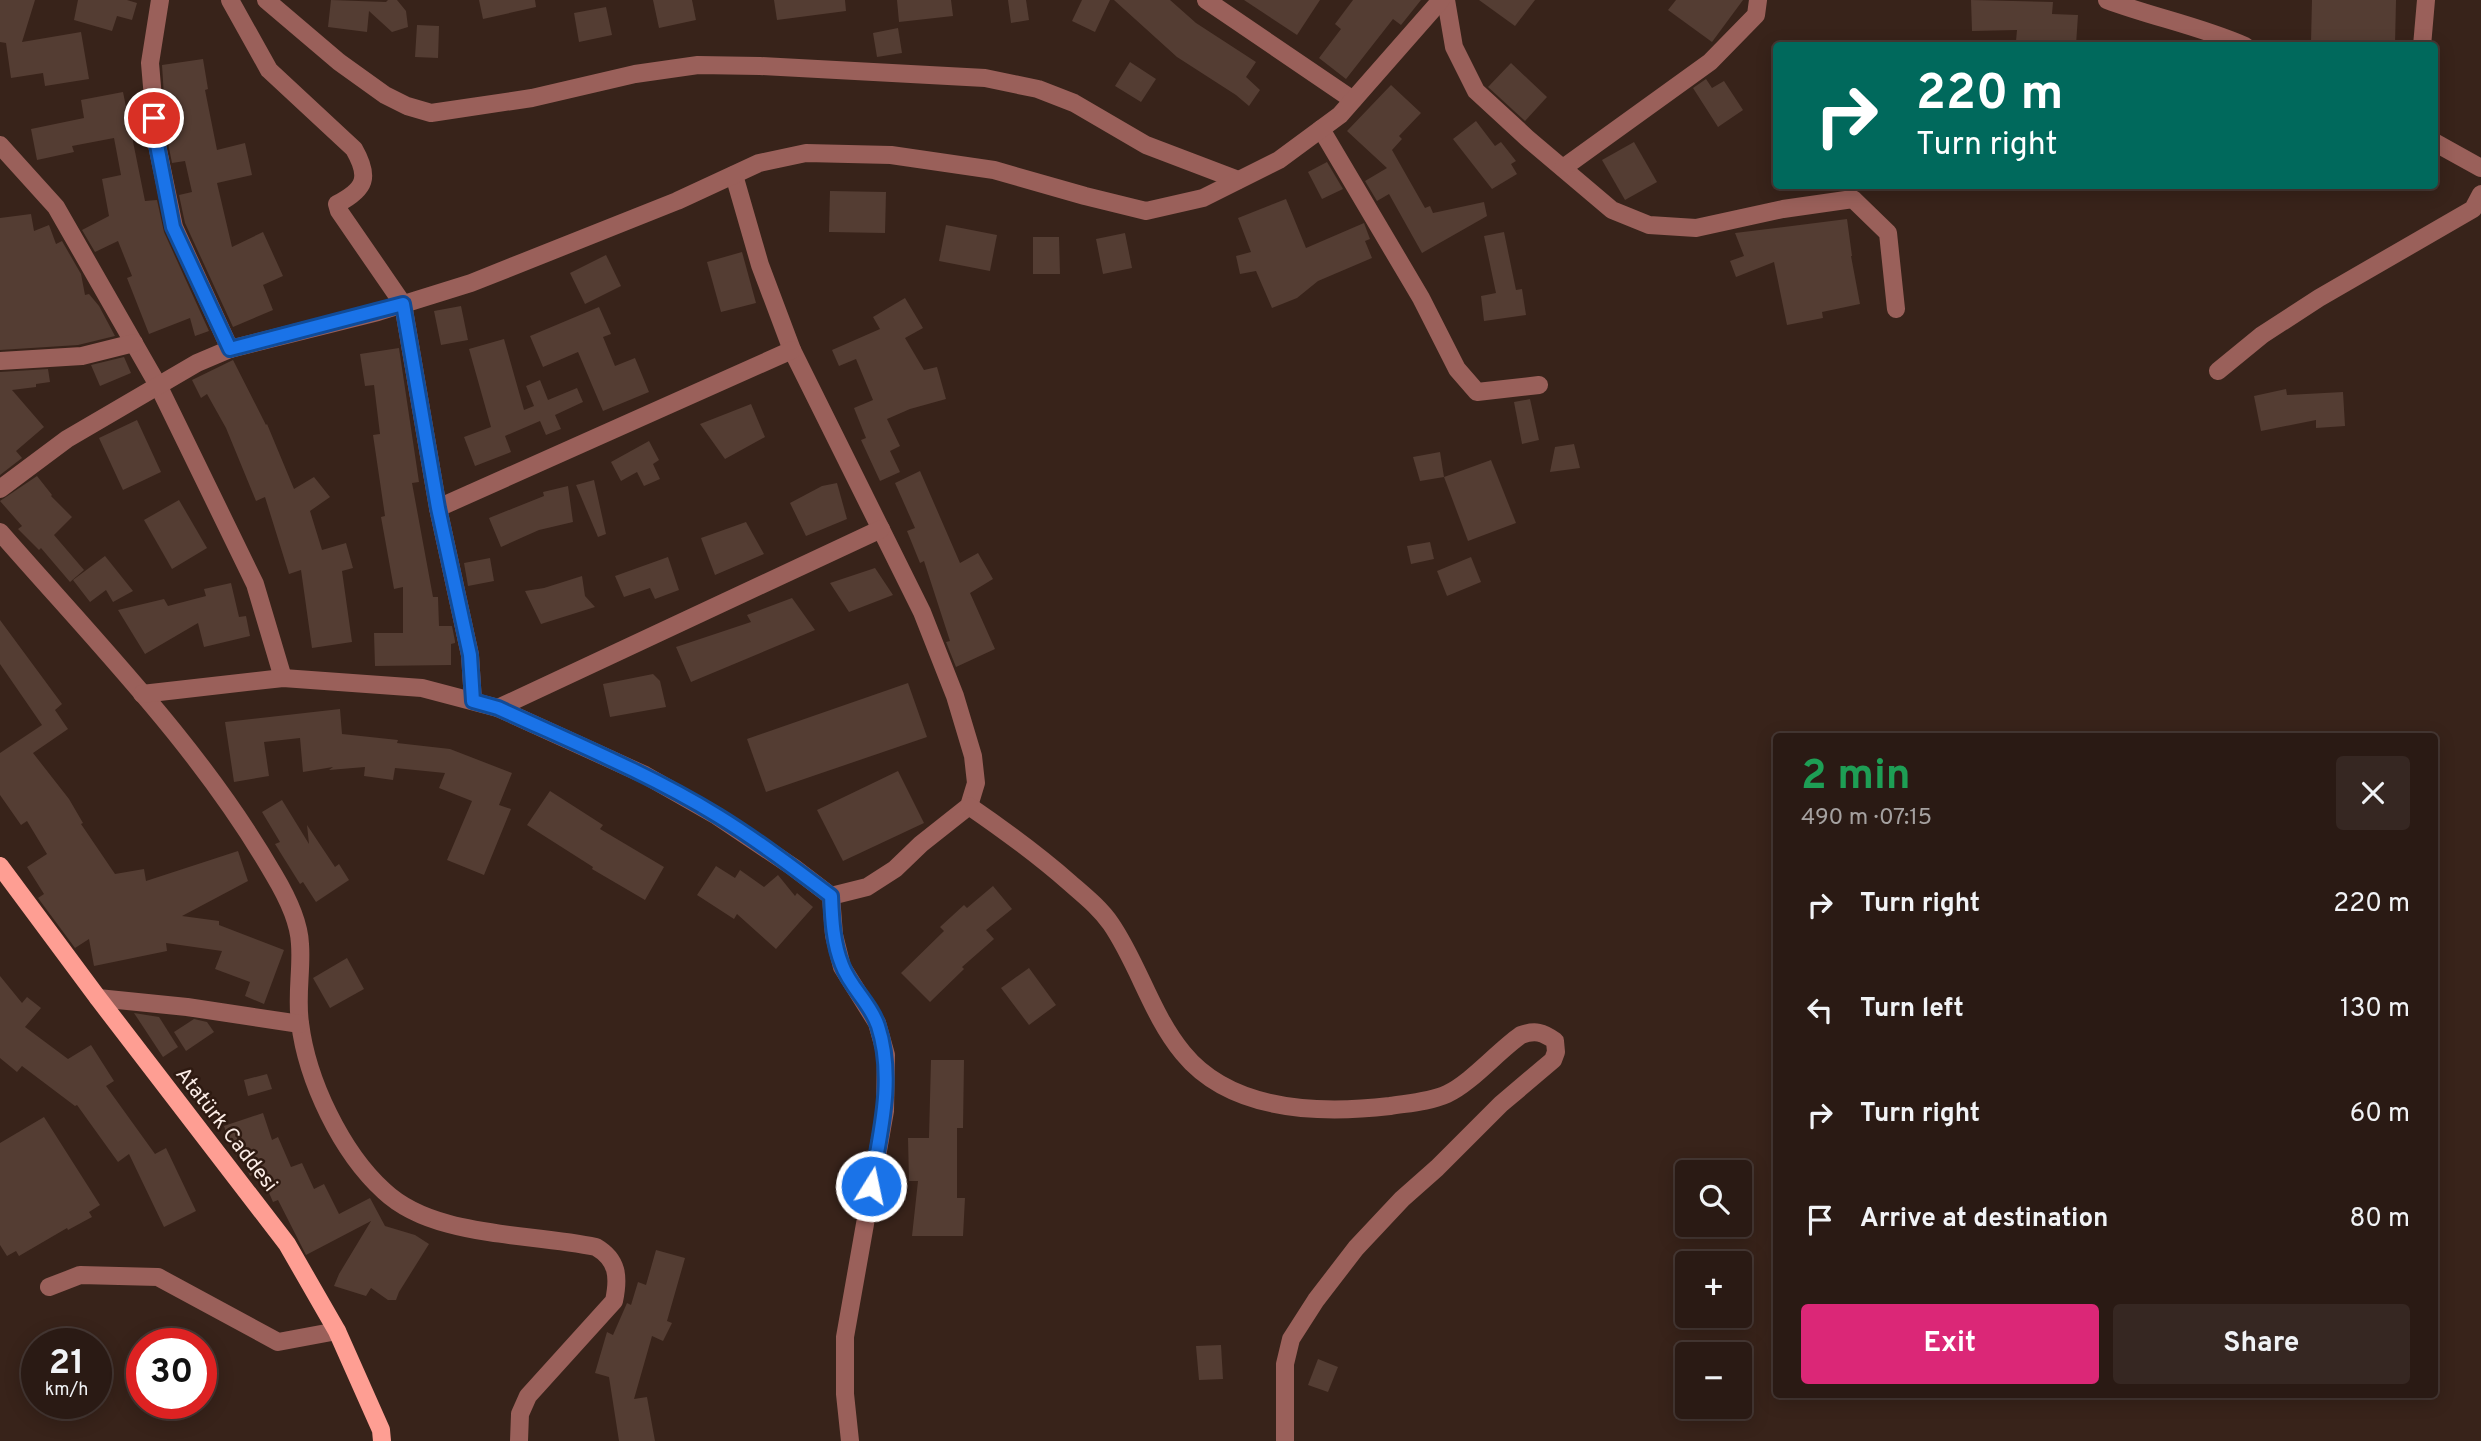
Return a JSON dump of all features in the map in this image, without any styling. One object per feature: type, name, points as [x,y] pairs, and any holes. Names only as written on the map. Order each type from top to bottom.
[{"type":"main road","name":"Atatürk Caddesi","points":[[0,866],[287,1244],[337,1331],[381,1430],[382,1441]]},
{"type":"street","points":[[160,0],[150,63],[157,145],[173,227],[230,349]]},
{"type":"street","points":[[230,0],[270,70],[354,149],[363,165],[363,183],[357,191],[338,204],[339,211],[403,304],[438,508],[470,655],[473,701]]},
{"type":"street","points":[[266,0],[339,62],[385,95],[430,113],[532,98],[635,74],[698,65],[985,78],[1038,89],[1074,103],[1146,145],[1238,180]]},
{"type":"street","points":[[1206,0],[1353,100]]},
{"type":"street","points":[[0,489],[66,439],[197,363],[230,349],[403,304],[471,283],[677,201],[759,163],[806,153],[891,155],[994,170],[1085,197],[1146,211],[1203,198],[1279,160],[1340,115],[1443,0]]},
{"type":"street","points":[[1443,0],[1454,47],[1476,91],[1612,210],[1649,225],[1696,228],[1783,209],[1853,199],[1888,233],[1896,309]]},
{"type":"street","points":[[1563,168],[1710,62],[1756,15],[1758,0]]},
{"type":"street","points":[[2106,0],[2236,42]]},
{"type":"street","points":[[2422,42],[2426,0]]},
{"type":"street","points":[[1321,129],[1421,298],[1457,369],[1477,392],[1539,384]]},
{"type":"street","points":[[2438,144],[2481,168]]},
{"type":"street","points":[[0,145],[56,207],[159,387],[255,584],[283,678]]},
{"type":"street","points":[[734,174],[760,265],[792,350],[922,612],[955,696],[972,756],[976,783],[969,806],[921,844],[895,869],[867,887],[831,896]]},
{"type":"street","points":[[2218,371],[2262,335],[2319,298],[2473,209],[2481,194]]},
{"type":"street","points":[[0,361],[82,356],[134,343]]},
{"type":"street","points":[[438,508],[792,350]]},
{"type":"street","points":[[498,708],[881,529]]},
{"type":"street","points":[[0,532],[183,743],[274,874],[291,906],[301,943],[298,989],[300,1024],[311,1072],[346,1146],[384,1191],[411,1210],[450,1224],[596,1247],[605,1253],[615,1266],[618,1280],[614,1301],[527,1396],[520,1414],[519,1441]]},
{"type":"street","points":[[142,694],[283,678],[422,688],[498,708],[645,775],[717,816],[831,896],[834,934],[842,967],[877,1023],[886,1055],[885,1111],[845,1337],[845,1394],[850,1441]]},
{"type":"street","points":[[969,806],[1012,835],[1093,903],[1111,924],[1152,1006],[1184,1055],[1218,1083],[1245,1095],[1277,1105],[1318,1110],[1361,1109],[1431,1100],[1450,1093],[1521,1035],[1533,1031],[1545,1034],[1555,1041],[1556,1052],[1553,1060],[1501,1104],[1402,1199],[1356,1248],[1316,1300],[1291,1339],[1285,1364],[1285,1441]]},
{"type":"street","points":[[98,998],[187,1007],[300,1024]]},
{"type":"street","points":[[49,1287],[80,1275],[158,1277],[278,1342],[337,1331]]},
{"type":"building","points":[[0,0],[35,0],[22,42],[81,32],[89,79],[45,86],[43,73],[11,78],[6,43],[0,42]]},
{"type":"building","points":[[78,0],[127,0],[137,3],[132,20],[117,16],[112,31],[74,20]]},
{"type":"building","points":[[331,0],[397,0],[406,11],[408,27],[392,32],[369,11],[367,32],[328,27]]},
{"type":"building","points":[[479,0],[535,0],[536,7],[483,19]]},
{"type":"building","points":[[653,0],[692,0],[696,20],[659,28]]},
{"type":"building","points":[[774,0],[845,0],[846,11],[777,20]]},
{"type":"building","points":[[897,0],[951,0],[953,16],[899,22]]},
{"type":"building","points":[[1008,0],[1026,0],[1029,20],[1011,23]]},
{"type":"building","points":[[1082,0],[1110,0],[1095,32],[1072,21]]},
{"type":"building","points":[[1114,0],[1170,0],[1196,23],[1256,62],[1246,77],[1260,90],[1249,106],[1177,57]]},
{"type":"building","points":[[1244,0],[1320,0],[1297,35]]},
{"type":"building","points":[[1353,0],[1421,0],[1401,25],[1393,19],[1346,79],[1319,58],[1341,29],[1335,24]]},
{"type":"building","points":[[1479,0],[1535,0],[1515,26]]},
{"type":"building","points":[[1676,0],[1743,0],[1712,42],[1668,10]]},
{"type":"building","points":[[1971,0],[2053,2],[2052,14],[2078,15],[2076,42],[2016,41],[2017,30],[1972,31]]},
{"type":"building","points":[[2312,0],[2396,0],[2395,42],[2311,42]]},
{"type":"building","points":[[606,7],[612,35],[579,42],[574,13]]},
{"type":"building","points":[[417,25],[439,26],[438,58],[415,57]]},
{"type":"building","points":[[898,28],[902,53],[877,57],[873,33]]},
{"type":"building","points":[[203,59],[208,89],[205,90],[217,150],[245,143],[252,175],[217,183],[232,247],[263,232],[283,276],[263,285],[273,310],[233,327],[185,223],[179,195],[192,192],[185,161],[172,163],[168,143],[167,132],[178,130],[171,95],[164,96],[162,65]]},
{"type":"building","points":[[1130,62],[1156,79],[1141,102],[1115,86]]},
{"type":"building","points":[[1511,63],[1547,97],[1525,121],[1488,87]]},
{"type":"building","points":[[1706,79],[1712,88],[1724,81],[1743,110],[1718,127],[1693,88]]},
{"type":"building","points":[[1391,85],[1421,113],[1399,136],[1402,139],[1392,150],[1425,208],[1430,206],[1433,213],[1484,202],[1487,216],[1422,253],[1389,194],[1377,201],[1365,181],[1387,168],[1347,131]]},
{"type":"building","points":[[123,92],[145,201],[157,200],[164,232],[209,331],[195,336],[190,318],[149,334],[127,278],[132,276],[118,241],[95,252],[82,230],[109,216],[102,179],[121,175],[114,138],[72,146],[74,152],[37,160],[31,129],[84,118],[81,100]]},
{"type":"building","points":[[1476,121],[1495,146],[1501,142],[1516,161],[1511,164],[1517,174],[1492,189],[1453,139]]},
{"type":"building","points":[[1634,142],[1657,182],[1625,200],[1602,160]]},
{"type":"building","points":[[1327,162],[1343,189],[1322,199],[1308,172]]},
{"type":"building","points":[[830,191],[886,192],[885,233],[829,232]]},
{"type":"building","points":[[1286,199],[1306,248],[1364,223],[1370,239],[1365,241],[1372,258],[1318,281],[1297,298],[1272,308],[1256,271],[1240,274],[1236,256],[1251,252],[1238,218]]},
{"type":"building","points":[[31,214],[34,231],[49,225],[56,244],[62,241],[81,274],[85,295],[89,294],[99,306],[115,336],[78,345],[0,350],[0,218]]},
{"type":"building","points":[[1847,219],[1860,304],[1822,312],[1823,318],[1787,325],[1774,262],[1736,277],[1730,261],[1744,256],[1735,233]]},
{"type":"building","points":[[946,225],[997,235],[990,271],[939,261]]},
{"type":"building","points":[[1504,232],[1516,290],[1522,289],[1526,315],[1484,321],[1481,296],[1496,293],[1484,236]]},
{"type":"building","points":[[1125,233],[1132,268],[1103,274],[1096,239]]},
{"type":"building","points":[[1033,237],[1059,237],[1060,274],[1033,274]]},
{"type":"building","points":[[742,252],[756,303],[721,312],[707,262]]},
{"type":"building","points":[[606,255],[621,286],[585,304],[570,273]]},
{"type":"building","points":[[905,298],[923,328],[905,338],[924,370],[937,367],[946,399],[887,419],[900,446],[890,451],[900,472],[880,481],[861,440],[866,438],[854,408],[873,400],[856,359],[839,366],[832,350],[880,329],[873,317]]},
{"type":"building","points":[[461,306],[468,340],[441,345],[434,311]]},
{"type":"building","points":[[599,307],[611,334],[603,337],[615,366],[635,358],[649,392],[603,411],[578,352],[543,367],[530,336]]},
{"type":"building","points":[[504,339],[524,410],[534,406],[526,386],[540,380],[548,400],[577,388],[583,402],[555,415],[561,429],[546,435],[540,421],[505,436],[511,452],[475,466],[464,437],[491,427],[469,349]]},
{"type":"building","points":[[399,348],[419,482],[412,483],[433,597],[438,597],[439,626],[452,626],[455,643],[451,644],[451,665],[375,666],[374,633],[403,633],[403,587],[394,589],[381,517],[385,516],[373,435],[380,434],[374,385],[365,386],[360,354]]},
{"type":"building","points":[[124,357],[131,373],[100,386],[91,365]]},
{"type":"building","points":[[233,360],[267,424],[294,489],[314,477],[330,497],[310,511],[322,550],[346,543],[353,568],[342,571],[352,642],[312,648],[301,570],[289,574],[265,497],[256,501],[226,428],[207,394],[201,398],[192,380]]},
{"type":"building","points":[[48,369],[50,382],[12,390],[44,427],[16,451],[22,458],[0,475],[0,372]]},
{"type":"building","points":[[2286,389],[2287,395],[2343,392],[2345,426],[2316,428],[2316,420],[2261,431],[2254,396]]},
{"type":"building","points":[[1530,399],[1539,440],[1522,444],[1514,402]]},
{"type":"building","points":[[751,404],[765,437],[725,459],[700,424]]},
{"type":"building","points":[[137,420],[161,472],[123,490],[99,438]]},
{"type":"building","points":[[649,441],[659,460],[653,464],[660,479],[644,486],[637,472],[621,481],[611,462]]},
{"type":"building","points":[[1574,444],[1580,468],[1550,472],[1555,447]]},
{"type":"building","points":[[1440,452],[1444,477],[1420,481],[1413,457]]},
{"type":"building","points":[[1491,460],[1516,523],[1468,541],[1444,477]]},
{"type":"building","points":[[920,471],[960,563],[978,553],[993,579],[970,593],[995,649],[956,667],[946,642],[950,641],[924,561],[920,563],[907,531],[915,528],[895,483]]},
{"type":"building","points":[[37,476],[51,496],[72,517],[54,535],[84,570],[70,582],[41,548],[39,550],[18,529],[22,526],[0,501]]},
{"type":"building","points":[[594,480],[606,534],[598,537],[576,485]]},
{"type":"building","points":[[837,483],[847,519],[806,536],[790,503],[822,486]]},
{"type":"building","points":[[568,486],[573,522],[539,530],[501,547],[489,518],[544,496],[543,492]]},
{"type":"building","points":[[179,500],[207,548],[172,569],[144,520]]},
{"type":"building","points":[[746,522],[764,554],[715,575],[701,538]]},
{"type":"building","points":[[1430,542],[1434,559],[1411,564],[1407,546]]},
{"type":"building","points":[[105,556],[133,591],[113,602],[106,590],[90,602],[73,580]]},
{"type":"building","points":[[668,557],[679,590],[655,599],[650,588],[624,597],[615,576]]},
{"type":"building","points":[[1471,557],[1481,582],[1447,596],[1437,571]]},
{"type":"building","points":[[490,558],[494,581],[468,586],[464,563]]},
{"type":"building","points":[[875,568],[893,595],[849,612],[830,583]]},
{"type":"building","points":[[582,576],[585,596],[595,607],[541,624],[525,591]]},
{"type":"building","points":[[231,583],[239,617],[246,616],[250,636],[204,647],[198,623],[145,654],[118,610],[164,599],[168,606],[206,596],[204,589]]},
{"type":"building","points":[[792,598],[815,630],[691,682],[676,647],[751,622],[747,615]]},
{"type":"building","points":[[0,620],[62,704],[55,710],[68,729],[33,753],[69,799],[83,823],[81,824],[115,874],[144,869],[146,881],[238,851],[248,881],[182,916],[219,921],[219,925],[284,950],[264,1004],[245,996],[250,982],[215,969],[222,951],[166,943],[167,951],[94,966],[89,939],[75,948],[38,898],[44,894],[27,867],[47,854],[27,821],[21,825],[0,795],[0,753],[42,725],[0,664]]},
{"type":"building","points":[[653,674],[660,681],[666,707],[610,717],[603,684]]},
{"type":"building","points":[[908,683],[927,737],[766,792],[747,739]]},
{"type":"building","points":[[340,709],[342,734],[450,749],[512,773],[499,805],[511,809],[484,875],[447,860],[472,801],[439,788],[445,773],[395,768],[393,780],[364,776],[365,767],[329,770],[333,767],[303,772],[300,738],[264,742],[269,776],[234,782],[225,722]]},
{"type":"building","points":[[898,771],[924,823],[843,861],[817,810]]},
{"type":"building","points":[[550,791],[603,825],[600,829],[664,867],[645,900],[592,869],[593,867],[527,825]]},
{"type":"building","points":[[282,800],[309,844],[307,825],[335,867],[339,864],[349,880],[316,902],[303,882],[300,884],[275,844],[280,842],[262,812]]},
{"type":"building","points":[[716,866],[735,878],[740,870],[764,887],[778,875],[795,896],[797,893],[813,907],[776,949],[737,914],[734,919],[697,895]]},
{"type":"building","points":[[993,886],[1012,909],[986,930],[994,939],[962,967],[964,969],[930,1002],[901,973],[944,931],[940,927],[964,905],[967,908]]},
{"type":"building","points":[[347,958],[364,989],[330,1008],[313,978]]},
{"type":"building","points":[[1029,968],[1056,1005],[1029,1025],[1001,988]]},
{"type":"building","points":[[0,976],[22,1003],[27,997],[41,1008],[25,1027],[68,1059],[91,1045],[114,1081],[106,1086],[155,1154],[166,1148],[196,1211],[164,1227],[129,1154],[118,1162],[77,1105],[22,1066],[17,1072],[0,1058]]},
{"type":"building","points":[[134,1013],[159,1017],[178,1047],[163,1057]]},
{"type":"building","points":[[194,1019],[207,1022],[214,1032],[186,1051],[174,1032]]},
{"type":"building","points":[[931,1060],[964,1060],[963,1128],[957,1128],[957,1198],[965,1198],[963,1236],[912,1236],[918,1181],[909,1181],[908,1138],[929,1138]]},
{"type":"building","points":[[267,1074],[272,1089],[248,1096],[244,1080]]},
{"type":"building","points":[[263,1113],[272,1140],[278,1137],[291,1167],[302,1163],[314,1189],[324,1184],[339,1214],[370,1198],[385,1226],[415,1235],[429,1244],[396,1300],[388,1300],[371,1288],[366,1296],[334,1286],[371,1221],[306,1255],[278,1200],[273,1202],[260,1172],[250,1176],[238,1148],[232,1150],[224,1126]]},
{"type":"building","points":[[44,1117],[100,1205],[89,1212],[92,1217],[19,1256],[16,1251],[7,1256],[0,1245],[0,1143]]},
{"type":"building","points":[[656,1250],[685,1258],[667,1321],[672,1323],[663,1341],[652,1336],[634,1399],[647,1397],[655,1441],[619,1441],[609,1377],[595,1373],[607,1332],[613,1335],[627,1303],[631,1305],[638,1282],[646,1285]]},
{"type":"building","points":[[1221,1345],[1223,1379],[1199,1380],[1196,1346]]},
{"type":"building","points":[[1318,1359],[1338,1367],[1328,1392],[1308,1385]]},
{"type":"route","points":[[154,118],[173,227],[230,349],[403,304],[438,508],[470,655],[473,701],[498,708],[645,775],[717,816],[831,896],[834,934],[842,967],[877,1023],[886,1055],[885,1111],[871,1186]]}]
